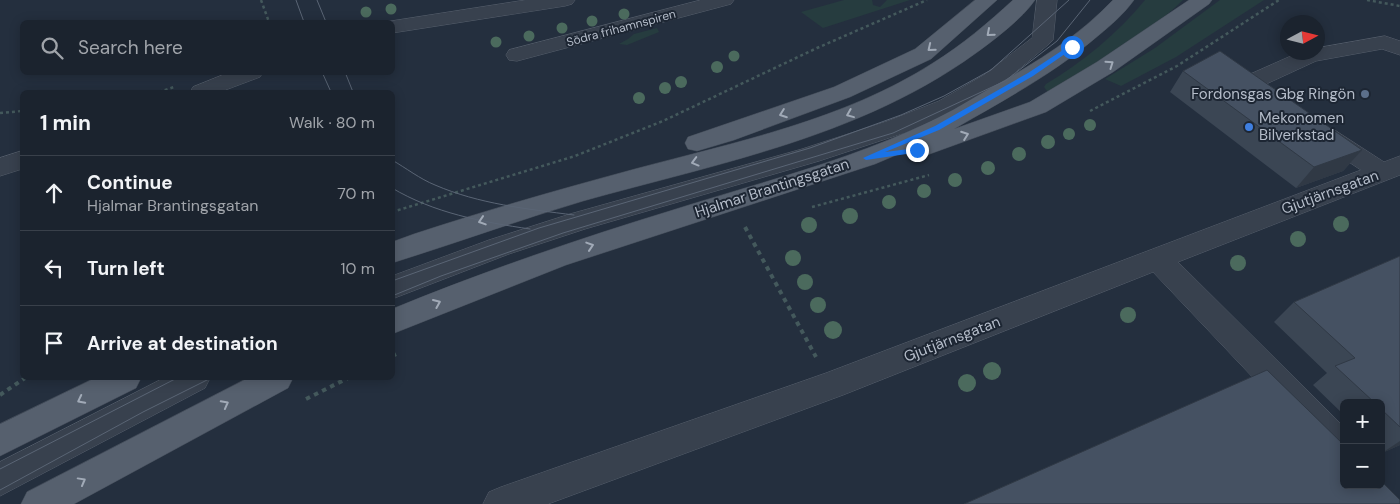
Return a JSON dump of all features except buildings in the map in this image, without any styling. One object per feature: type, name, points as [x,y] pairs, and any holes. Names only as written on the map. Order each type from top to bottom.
[{"type":"main road","points":[[528,207],[602,170],[726,134],[842,92],[923,54],[987,0]]},
{"type":"main road","points":[[395,252],[456,229],[528,207],[816,128],[871,106],[911,87],[941,69],[987,36],[1025,0]]},
{"type":"main road","name":"Hjalmar Brantingsgatan","points":[[395,321],[444,300],[556,258],[866,158],[937,128],[1030,75],[1072,47],[1108,17],[1124,0]]},
{"type":"main road","points":[[866,158],[917,150],[963,136],[1038,107],[1105,67],[1202,0]]},
{"type":"main road","points":[[0,441],[121,380]]},
{"type":"main road","points":[[39,504],[273,380]]},
{"type":"street","points":[[395,26],[566,0]]},
{"type":"street","name":"Södra frihamnspiren","points":[[517,55],[724,0]]},
{"type":"street","points":[[395,287],[499,247],[579,221],[810,155],[896,127],[938,110],[992,80],[1042,40],[1047,0]]},
{"type":"street","points":[[1287,110],[1248,84],[1310,56],[1385,42],[1400,49]]},
{"type":"street","points":[[206,90],[244,75]]},
{"type":"street","points":[[1311,126],[1391,169]]},
{"type":"street","points":[[810,155],[866,158]]},
{"type":"street","points":[[0,167],[20,161]]},
{"type":"street","name":"Gjutjärnsgatan","points":[[501,504],[832,385],[1391,169]]},
{"type":"street","points":[[1158,260],[1340,446]]},
{"type":"street","points":[[0,480],[143,403],[190,380]]},
{"type":"path","points":[[261,0],[268,20]]},
{"type":"path","points":[[395,211],[592,149],[663,121],[817,48],[927,0]]},
{"type":"path","points":[[1367,0],[1400,6]]},
{"type":"path","points":[[0,113],[20,111]]},
{"type":"path","points":[[744,226],[832,385]]},
{"type":"path","points":[[0,395],[22,380]]},
{"type":"green space","points":[[844,0],[872,0],[873,5],[880,7],[887,0],[910,0],[823,28],[801,12]]},
{"type":"green space","points":[[1145,0],[1183,0],[1137,37],[1051,91],[1047,91],[1044,87],[1046,84],[1099,46]]},
{"type":"green space","points":[[1220,0],[1264,0],[1176,57],[1121,86],[1105,79],[1155,48]]},
{"type":"green space","points":[[657,28],[659,32],[627,45],[619,44],[634,34]]},
{"type":"tram line","points":[[296,0],[303,20]]},
{"type":"tram line","points":[[317,0],[325,20]]},
{"type":"tram line","points":[[395,280],[539,228],[810,148],[901,115],[944,96],[991,70],[1069,0]]},
{"type":"tram line","points":[[395,295],[441,276],[563,233],[893,133],[1005,81],[1057,41],[1090,0]]},
{"type":"tram line","points":[[323,75],[330,90]]},
{"type":"tram line","points":[[346,75],[352,90]]},
{"type":"tram line","points":[[395,162],[429,183],[469,197],[503,205],[574,215]]},
{"type":"tram line","points":[[395,190],[441,210],[494,223],[530,229]]},
{"type":"tram line","points":[[0,469],[173,380]]},
{"type":"tram line","points":[[0,490],[143,412],[207,380]]},
{"type":"place","name":"Fordonsgas Gbg Ringön","points":[[1365,94]]},
{"type":"place","name":"Mekonomen Bilverkstad","points":[[1249,127]]},
{"type":"route","points":[[917,150],[866,158],[937,128],[1030,75],[1072,47]]}]
